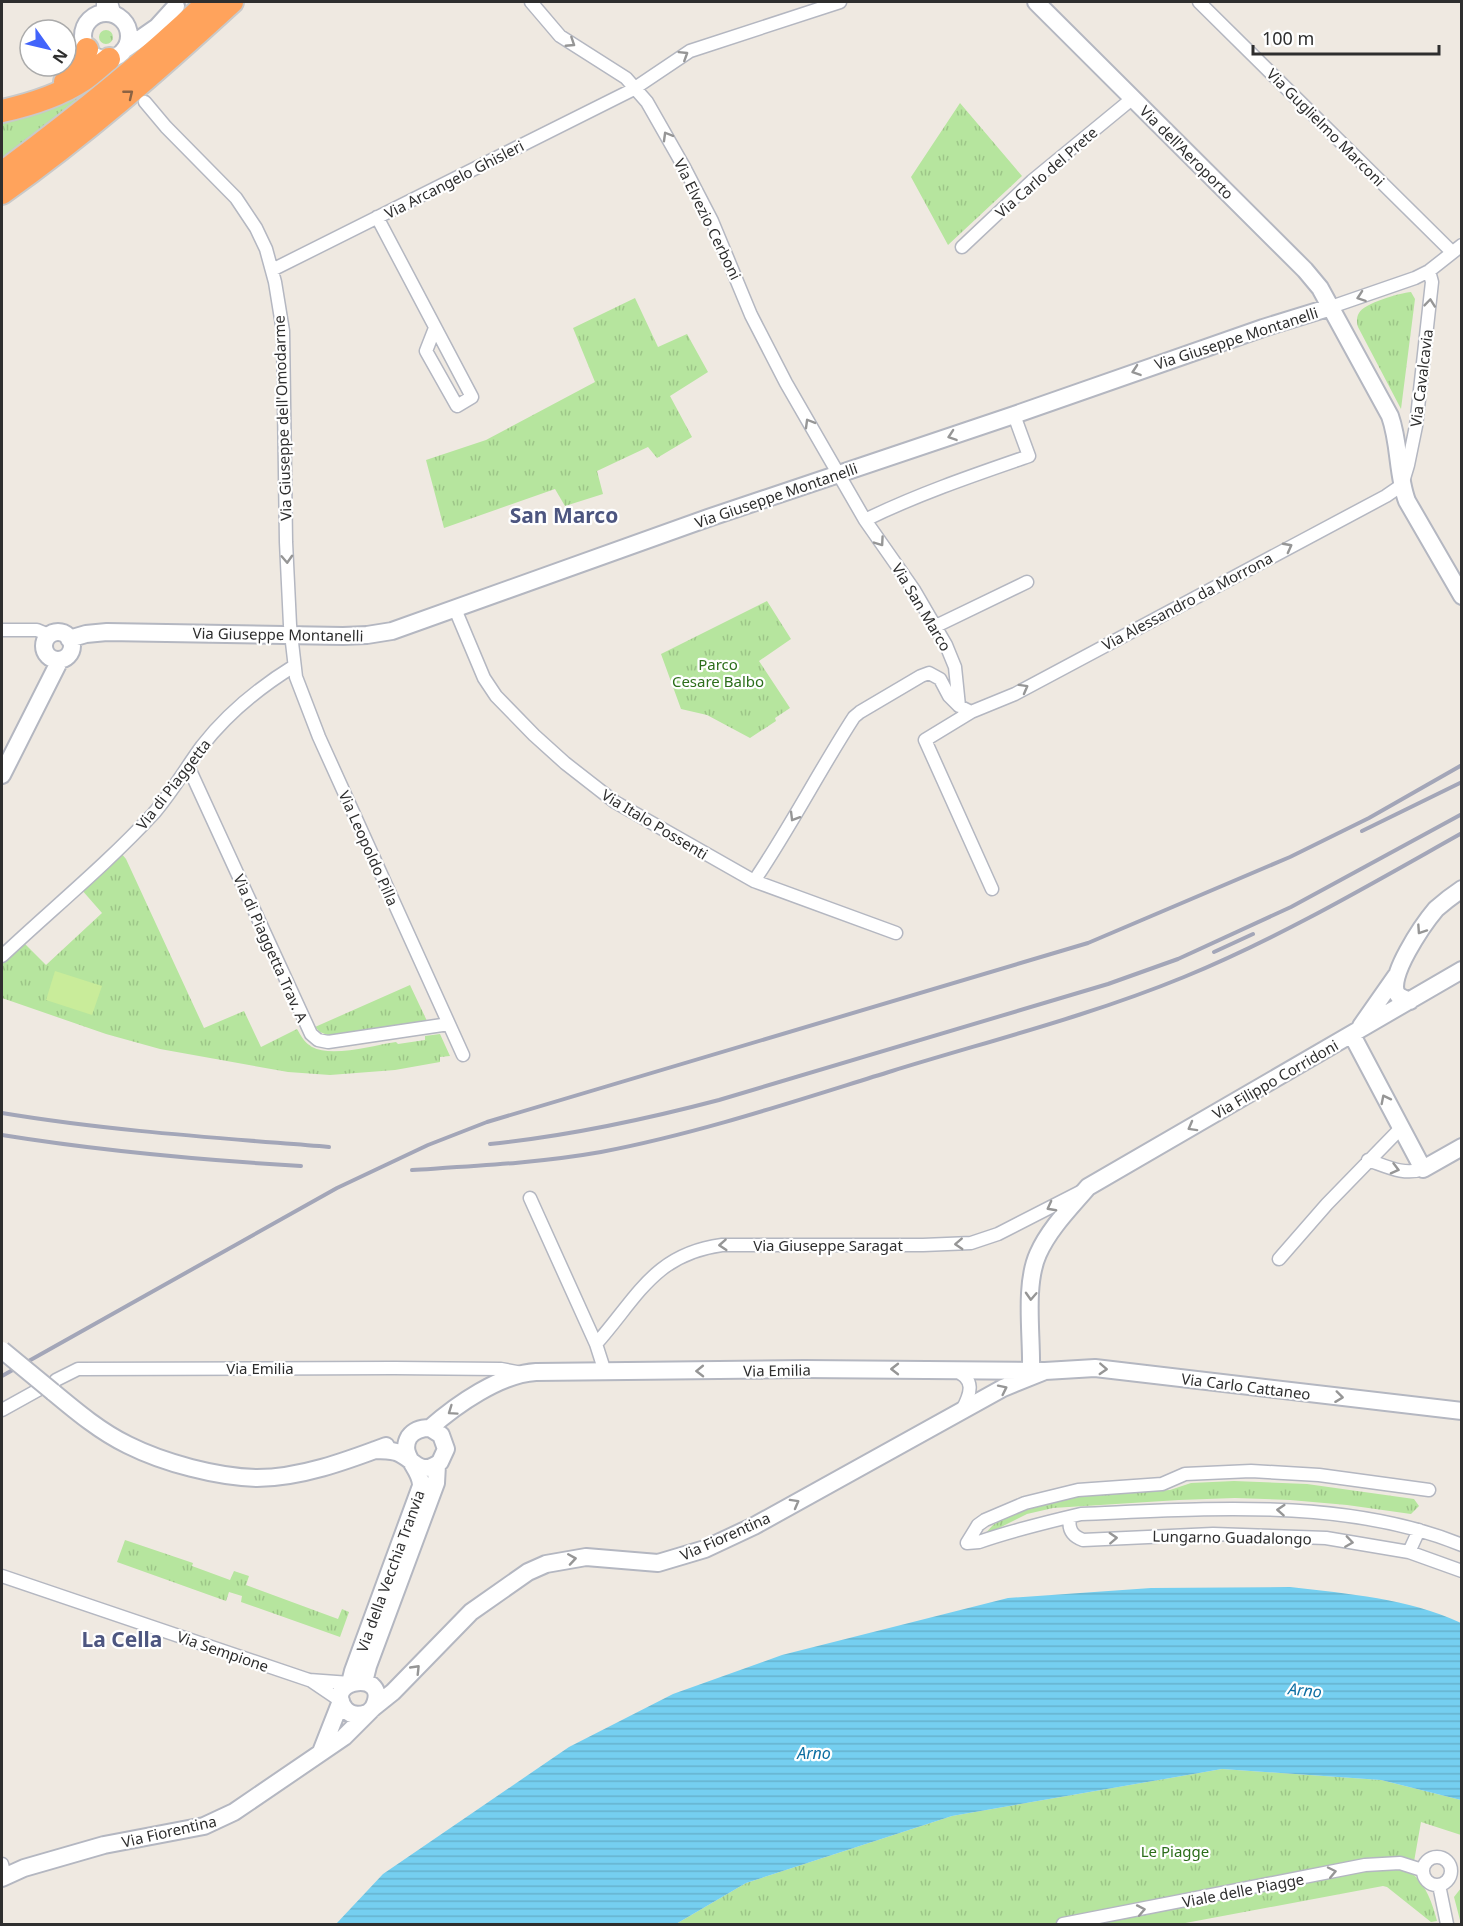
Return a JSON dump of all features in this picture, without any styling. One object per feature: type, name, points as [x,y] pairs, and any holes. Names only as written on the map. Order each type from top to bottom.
[{"type":"highway","points":[[2,193],[78,125],[208,2]]},
{"type":"highway","points":[[2,173],[142,84],[232,2]]},
{"type":"highway","points":[[2,103],[45,91],[69,80],[80,68],[87,49]]},
{"type":"highway","points":[[2,111],[63,91],[84,79],[117,54]]},
{"type":"street","name":"Via Elvezio Cerboni","points":[[531,2],[560,36],[612,67],[636,88],[647,102],[684,167],[729,259],[751,315],[786,383],[838,474]]},
{"type":"street","name":"Via Arcangelo Ghisleri","points":[[272,270],[636,88],[690,51],[840,2]]},
{"type":"street","name":"Via dell'Aeroporto","points":[[1036,2],[1305,270],[1320,288],[1390,416],[1398,445],[1402,485],[1407,501],[1461,596]]},
{"type":"street","name":"Via Guglielmo Marconi","points":[[1199,2],[1457,249]]},
{"type":"street","points":[[128,29],[143,27],[178,4]]},
{"type":"street","points":[[117,54],[128,41],[128,29],[124,22],[108,8],[93,17],[85,27],[83,36],[87,49],[96,57],[117,54],[157,27],[178,4]]},
{"type":"street","name":"Via Carlo del Prete","points":[[962,246],[1032,181],[1133,99]]},
{"type":"street","name":"Via Giuseppe dell'Omodarme","points":[[145,102],[166,128],[236,198],[261,237],[272,270],[283,331],[284,485],[291,635]]},
{"type":"street","points":[[376,217],[472,397],[457,406],[426,351],[435,328]]},
{"type":"street","name":"Via Giuseppe Montanelli","points":[[69,639],[78,635],[106,632],[291,635],[380,634],[400,629],[708,518],[1014,415],[1253,331],[1402,284],[1429,271],[1457,249]]},
{"type":"street","name":"Via Cavalcavia","points":[[1402,485],[1416,426],[1432,282],[1429,271]]},
{"type":"street","points":[[865,519],[931,491],[1029,456],[1014,415]]},
{"type":"street","name":"Via San Marco","points":[[838,474],[936,626],[956,667],[959,706]]},
{"type":"street","name":"Via Alessandro da Morrona","points":[[971,712],[1015,694],[1386,496],[1402,485]]},
{"type":"street","points":[[936,626],[1027,582]]},
{"type":"street","name":"Via Italo Possenti","points":[[455,609],[490,688],[534,735],[565,763],[615,802],[754,881],[896,933]]},
{"type":"street","points":[[2,630],[37,630],[49,635],[61,633],[69,639],[70,652],[68,656],[60,660],[2,775]]},
{"type":"street","points":[[49,635],[44,642],[45,650],[50,657],[60,660]]},
{"type":"street","name":"Via Leopoldo Pilla","points":[[291,635],[298,685],[319,737],[463,1055]]},
{"type":"street","name":"Via di Piaggetta","points":[[2,956],[127,841],[159,807],[203,745],[230,716],[266,684],[294,666]]},
{"type":"street","points":[[754,881],[854,717],[924,675],[932,674],[940,679],[949,696],[959,706],[971,712]]},
{"type":"street","points":[[971,712],[925,740],[992,889]]},
{"type":"street","name":"Via di Piaggetta Trav. A","points":[[188,766],[311,1034],[318,1040],[328,1042],[449,1024]]},
{"type":"street","points":[[1422,1169],[1354,1033],[1396,975],[1425,923],[1436,909],[1461,889]]},
{"type":"street","name":"Via Filippo Corridoni","points":[[1088,1187],[1461,970]]},
{"type":"street","points":[[1396,975],[1397,994],[1410,1001]]},
{"type":"street","points":[[1279,1259],[1368,1160],[1400,1129]]},
{"type":"street","points":[[1368,1160],[1410,1172],[1422,1169],[1461,1147]]},
{"type":"street","points":[[1038,1370],[1032,1282],[1037,1255],[1058,1223],[1088,1187]]},
{"type":"street","name":"Via Giuseppe Saragat","points":[[596,1344],[656,1273],[681,1255],[697,1249],[722,1245],[971,1243],[998,1234],[1088,1187]]},
{"type":"street","points":[[530,1198],[596,1344],[605,1372]]},
{"type":"street","points":[[2,1350],[93,1424],[128,1446],[163,1459],[214,1472],[256,1478],[272,1477],[329,1465],[375,1450],[420,1429],[430,1428],[441,1435],[445,1442],[446,1453],[437,1465],[422,1468],[395,1451],[375,1450]]},
{"type":"street","name":"Via Emilia","points":[[2,1410],[49,1388],[78,1369],[501,1369],[524,1373],[1038,1370]]},
{"type":"street","points":[[954,1369],[964,1375],[970,1386],[969,1396],[963,1410]]},
{"type":"street","name":"Via Carlo Cattaneo","points":[[1038,1370],[1111,1369],[1461,1411]]},
{"type":"street","points":[[468,1370],[475,1376],[478,1384],[472,1398]]},
{"type":"street","name":"Via Fiorentina","points":[[3,1873],[104,1845],[213,1823],[258,1796],[344,1737],[370,1710],[393,1692],[471,1612],[528,1572],[546,1564],[578,1557],[658,1563],[697,1551],[754,1526],[1038,1370]]},
{"type":"street","name":"Via Emilia","points":[[430,1428],[472,1398],[503,1381],[524,1373]]},
{"type":"street","points":[[410,1461],[406,1447],[411,1435]]},
{"type":"street","name":"Via della Vecchia Tranvia","points":[[357,1682],[352,1671],[421,1486],[421,1480],[410,1461]]},
{"type":"street","name":"Via della Vecchia Tranvia","points":[[357,1682],[368,1666],[436,1483],[437,1465]]},
{"type":"street","name":"Lungarno Guadalongo","points":[[1429,1490],[1319,1475],[1251,1471],[1185,1474],[1162,1484],[1094,1488],[1045,1497],[995,1515],[978,1525],[967,1543],[979,1542],[1052,1519],[1070,1518],[1081,1514],[1232,1508],[1314,1513],[1380,1521],[1419,1530],[1461,1545]]},
{"type":"street","name":"Lungarno Guadalongo","points":[[1070,1518],[1069,1525],[1072,1533],[1083,1540],[1173,1534],[1326,1538],[1409,1552],[1461,1571]]},
{"type":"street","points":[[1409,1552],[1419,1530]]},
{"type":"street","name":"Via Sempione","points":[[2,1576],[309,1680],[341,1701]]},
{"type":"street","name":"Via Sempione","points":[[309,1680],[357,1682]]},
{"type":"street","points":[[321,1752],[343,1691],[357,1682],[375,1692],[375,1703],[362,1715],[351,1714],[341,1701]]},
{"type":"street","points":[[1422,1870],[1428,1859],[1436,1857],[1456,1865],[1449,1878],[1439,1885],[1447,1924]]},
{"type":"street","name":"Viale delle Piagge","points":[[1063,1924],[1365,1865],[1400,1863],[1422,1870],[1427,1881],[1439,1885]]},
{"type":"green space","points":[[106,30],[111,32],[113,37],[111,42],[106,44],[101,42],[99,37],[101,32]]},
{"type":"green space","points":[[115,70],[17,149],[2,157],[2,119]]},
{"type":"green space","points":[[960,103],[1022,176],[948,245],[911,177]]},
{"type":"green space","points":[[1411,292],[1415,299],[1401,409],[1358,327],[1357,319],[1362,309],[1375,302]]},
{"type":"green space","points":[[635,298],[658,347],[687,334],[708,372],[670,396],[692,437],[657,458],[648,447],[597,471],[603,494],[565,506],[555,489],[444,528],[426,460],[486,440],[595,382],[573,328]]},
{"type":"green space","name":"Parco Cesare Balbo","points":[[767,601],[791,639],[759,661],[790,708],[775,718],[776,721],[750,738],[707,715],[681,709],[661,654]]},
{"type":"green space","points":[[121,853],[126,859],[204,1028],[244,1011],[261,1047],[297,1029],[312,1047],[330,1051],[425,1040],[425,1036],[440,1034],[450,1056],[440,1057],[440,1062],[395,1070],[330,1075],[288,1072],[160,1049],[106,1034],[2,998],[2,961],[22,941],[46,965],[102,913],[81,889]]},
{"type":"green space","points":[[55,971],[102,986],[92,1015],[46,1000]]},
{"type":"green space","points":[[410,985],[427,1021],[330,1036],[315,1027]]},
{"type":"green space","points":[[1234,1481],[1307,1484],[1414,1499],[1419,1506],[1411,1514],[1347,1505],[1235,1498],[1053,1508],[1027,1514],[983,1536],[993,1525],[1003,1519],[1063,1496],[1170,1490],[1191,1483]]},
{"type":"green space","points":[[125,1540],[193,1563],[192,1566],[230,1580],[234,1571],[249,1576],[246,1585],[338,1619],[342,1609],[349,1612],[340,1637],[241,1602],[242,1596],[229,1592],[226,1601],[117,1562]]},
{"type":"green space","name":"Le Piagge","points":[[1222,1769],[1381,1780],[1461,1800],[1461,1835],[1421,1822],[1412,1873],[1428,1895],[1437,1921],[1431,1922],[1383,1886],[1180,1924],[676,1924],[746,1883],[952,1816]]},
{"type":"green space","points":[[1461,1888],[1462,1924],[1454,1897]]},
{"type":"water","name":"Arno","points":[[1290,1587],[1399,1602],[1461,1623],[1461,1800],[1381,1780],[1222,1769],[952,1816],[746,1883],[676,1924],[336,1924],[383,1874],[569,1747],[673,1694],[782,1655],[1008,1598],[1151,1588]]},
{"type":"railway","points":[[2,1376],[337,1188],[428,1145],[487,1122],[1088,943],[1290,857],[1369,818],[1462,765]]},
{"type":"railway","points":[[1362,831],[1462,782]]},
{"type":"railway","points":[[490,1144],[548,1137],[719,1100],[1108,984],[1178,959],[1291,907],[1462,814]]},
{"type":"railway","points":[[412,1170],[554,1159],[601,1152],[675,1136],[1075,1016],[1184,977],[1256,945],[1462,833]]},
{"type":"railway","points":[[1214,952],[1253,934]]},
{"type":"railway","points":[[2,1113],[124,1129],[329,1147]]},
{"type":"railway","points":[[2,1135],[151,1154],[301,1166]]},
{"type":"district","name":"San Marco","points":[[564,515]]},
{"type":"district","name":"La Cella","points":[[122,1639]]}]
